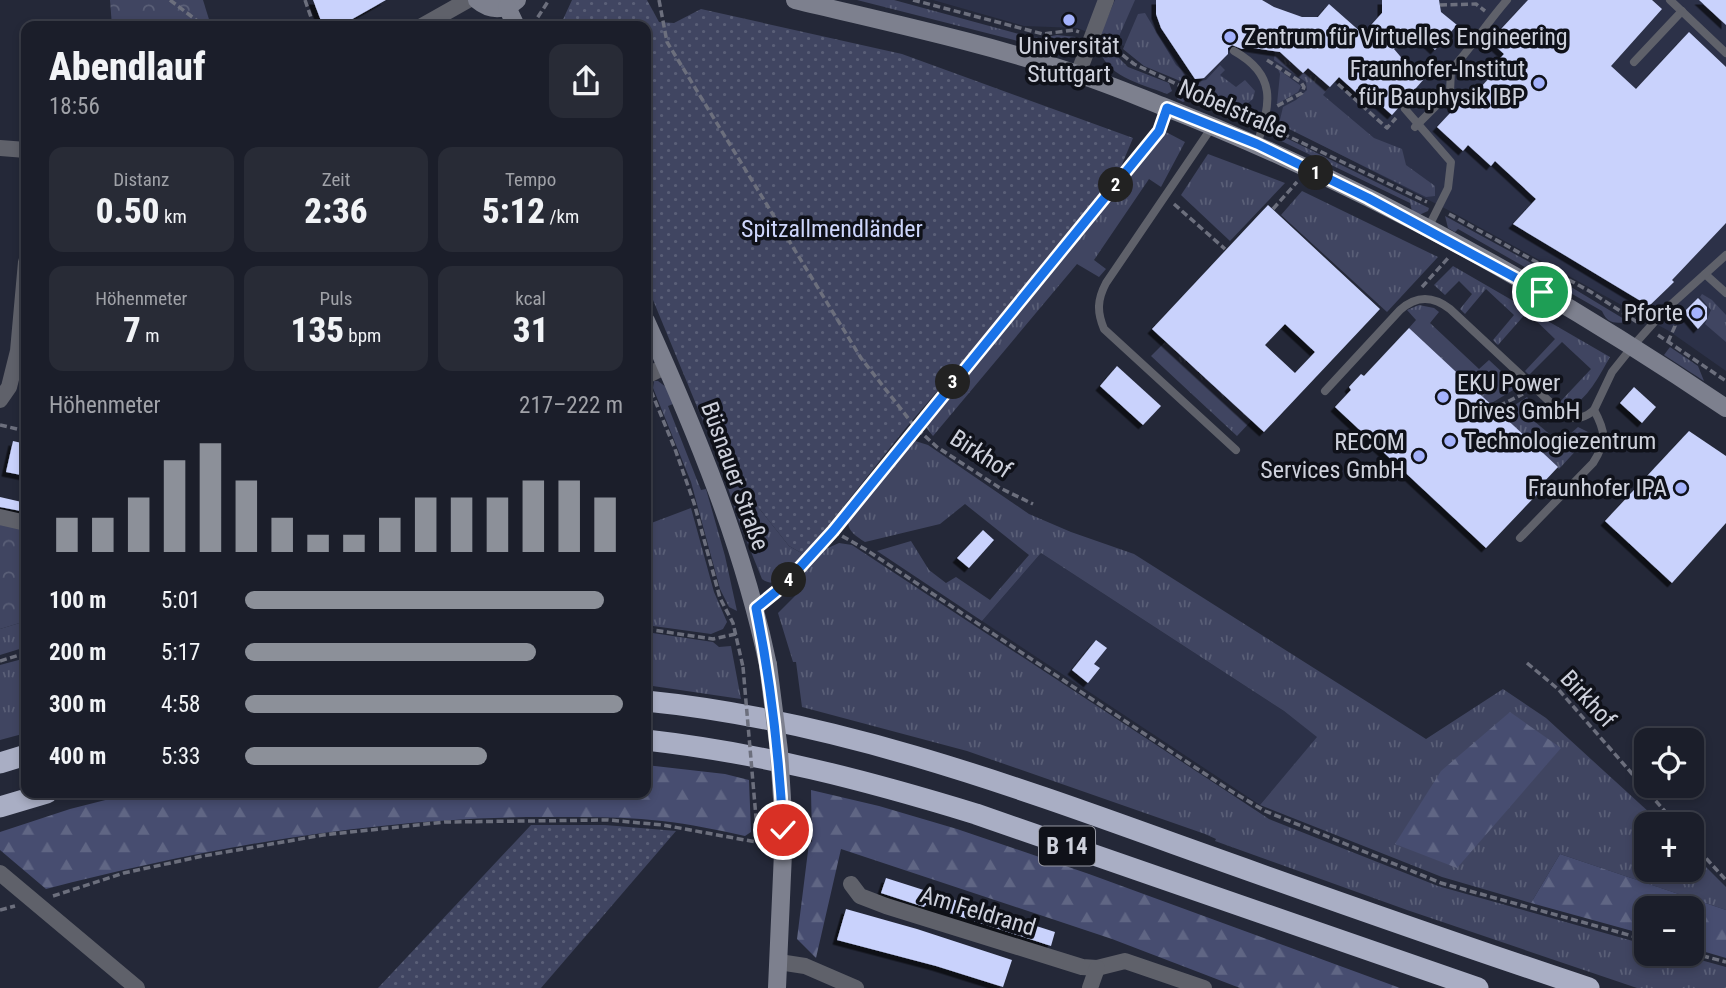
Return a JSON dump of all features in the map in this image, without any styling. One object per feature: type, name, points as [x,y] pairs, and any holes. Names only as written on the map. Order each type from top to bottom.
[{"type":"highway","name":"B 14","points":[[651,702],[811,728],[957,769],[1589,988]]},
{"type":"highway","name":"B 14","points":[[651,741],[817,768],[907,793],[976,814],[1478,988]]},
{"type":"highway","points":[[0,763],[21,757]]},
{"type":"highway","points":[[0,807],[30,798]]},
{"type":"street","points":[[431,21],[468,0]]},
{"type":"street","points":[[477,0],[488,8],[512,4]]},
{"type":"street","name":"Nobelstraße","points":[[795,0],[970,42],[1078,74],[1257,144],[1428,229],[1542,292],[1726,408]]},
{"type":"street","points":[[1078,74],[1106,0]]},
{"type":"street","points":[[0,148],[21,150]]},
{"type":"street","name":"Büsnauer Straße","points":[[651,332],[699,442],[756,608],[768,665],[779,751],[783,830],[777,988]]},
{"type":"street","points":[[0,398],[9,387],[21,354]]},
{"type":"street","points":[[651,381],[666,366]]},
{"type":"street","points":[[0,517],[21,522]]},
{"type":"street","points":[[0,873],[137,988]]},
{"type":"street","name":"Am Feldrand","points":[[851,884],[860,896],[887,906],[1082,967],[1097,968],[1125,961],[1204,988]]},
{"type":"street","points":[[779,962],[805,966],[856,988]]},
{"type":"street","points":[[1090,988],[1097,968]]},
{"type":"lane","points":[[1417,125],[1450,92],[1451,70],[1507,0]]},
{"type":"lane","points":[[1670,0],[1726,53]]},
{"type":"lane","points":[[1634,62],[1682,11]]},
{"type":"lane","points":[[1234,51],[1248,59],[1263,75],[1269,96],[1267,114],[1257,144]]},
{"type":"lane","points":[[1405,109],[1451,162],[1448,188],[1428,229]]},
{"type":"lane","points":[[1212,126],[1106,283],[1100,295],[1097,314],[1104,329],[1236,450]]},
{"type":"lane","points":[[1325,391],[1409,302],[1424,298],[1439,301],[1566,417],[1577,419],[1594,410],[1612,372],[1665,310],[1726,255]]},
{"type":"lane","points":[[1705,274],[1726,293]]},
{"type":"lane","points":[[1520,538],[1593,463],[1600,452],[1604,439],[1603,427],[1594,410]]},
{"type":"path","points":[[170,0],[197,21]]},
{"type":"path","points":[[304,0],[311,21]]},
{"type":"path","points":[[535,21],[549,0]]},
{"type":"path","name":"Birkhof","points":[[659,0],[667,42],[861,358],[915,427],[937,447],[1000,488],[1032,504]]},
{"type":"path","points":[[913,0],[1043,34],[1074,30],[1091,36]]},
{"type":"path","points":[[1440,5],[1476,5],[1493,16]]},
{"type":"path","points":[[1338,84],[1387,128],[1405,109]]},
{"type":"path","points":[[756,608],[783,586],[833,531],[915,427],[1159,131],[1167,108]]},
{"type":"path","points":[[1273,209],[1294,187]]},
{"type":"path","points":[[1165,196],[1225,249]]},
{"type":"path","points":[[1409,302],[1444,262]]},
{"type":"path","points":[[1668,342],[1675,326]]},
{"type":"path","points":[[1499,406],[1534,389]]},
{"type":"path","points":[[36,901],[124,873],[203,856],[323,835],[445,822],[608,820],[663,825],[758,842],[743,667],[736,634],[720,598],[694,503],[651,392]]},
{"type":"path","points":[[0,425],[21,430]]},
{"type":"path","points":[[833,531],[1265,811],[1441,883],[1634,936]]},
{"type":"path","points":[[651,630],[713,639],[736,634]]},
{"type":"path","points":[[0,661],[21,655]]},
{"type":"path","name":"Birkhof","points":[[1527,663],[1566,698],[1666,812]]},
{"type":"path","points":[[1704,856],[1726,880]]},
{"type":"path","points":[[1704,956],[1726,962]]},
{"type":"shaded area","points":[[933,0],[1726,0],[1726,371],[1669,331],[1448,210],[1126,44],[1124,46],[1077,28],[1024,26]]},
{"type":"shaded area","points":[[1041,553],[1284,711],[1318,737],[1260,805],[982,621]]},
{"type":"green space","points":[[110,0],[203,0],[209,21],[112,21]]},
{"type":"green space","name":"Spitzallmendländer","points":[[572,0],[647,0],[659,22],[674,23],[701,9],[902,54],[1133,138],[1118,174],[1060,247],[905,429],[805,555],[789,546],[717,455],[651,295],[651,21],[562,21]]},
{"type":"green space","points":[[857,0],[894,0],[1041,38],[1057,35],[1076,37],[1060,46],[1030,44]]},
{"type":"green space","points":[[1115,0],[1135,0],[1116,43],[1100,35]]},
{"type":"green space","points":[[1145,13],[1176,65],[1196,82],[1206,80],[1220,65],[1225,70],[1220,75],[1236,87],[1245,80],[1255,91],[1253,99],[1243,107],[1144,66],[1123,49],[1138,14]]},
{"type":"green space","points":[[1098,44],[1113,52],[1128,67],[1169,83],[1172,91],[1167,94],[1115,71],[1102,55]]},
{"type":"green space","points":[[1275,51],[1280,52],[1303,73],[1308,68],[1330,87],[1323,95],[1374,138],[1402,149],[1406,165],[1435,186],[1435,196],[1426,197],[1279,124],[1283,107],[1307,90],[1306,82],[1274,60]]},
{"type":"green space","points":[[1278,69],[1301,86],[1298,92],[1277,104],[1280,74]]},
{"type":"green space","points":[[1181,90],[1252,122],[1250,127],[1189,99],[1183,102],[1177,99]]},
{"type":"green space","points":[[1272,131],[1429,208],[1428,211],[1419,215],[1412,211],[1410,203],[1271,136]]},
{"type":"green space","points":[[1166,132],[1185,142],[1161,187],[1149,179],[1094,260],[1106,269],[1099,277],[1077,264],[933,436],[924,425]]},
{"type":"green space","points":[[1208,154],[1285,183],[1230,241],[1181,195]]},
{"type":"green space","points":[[1302,191],[1438,257],[1387,312],[1281,215]]},
{"type":"green space","points":[[1445,216],[1533,264],[1629,322],[1610,321],[1602,311],[1458,229],[1455,232],[1448,228]]},
{"type":"green space","points":[[1453,266],[1610,357],[1592,386],[1575,405],[1568,409],[1559,403],[1591,369],[1562,342],[1529,375],[1525,371],[1555,339],[1527,312],[1498,345],[1493,340],[1514,315],[1486,289],[1465,314],[1460,309],[1472,294],[1459,281],[1445,295],[1434,285]]},
{"type":"green space","points":[[1702,294],[1726,315],[1726,342],[1705,324],[1711,310],[1700,297]]},
{"type":"green space","points":[[1263,296],[1209,380],[1252,420],[1237,436],[1151,356],[1165,342],[1195,369]]},
{"type":"green space","points":[[1419,305],[1434,308],[1439,312],[1430,323],[1479,369],[1489,360],[1518,387],[1490,404],[1409,328],[1416,320],[1407,310]]},
{"type":"green space","points":[[1670,347],[1698,366],[1704,381],[1664,355]]},
{"type":"green space","points":[[654,381],[666,387],[673,404],[668,406],[701,490],[706,489],[737,611],[729,607],[720,589],[691,482],[653,388]]},
{"type":"green space","points":[[1527,397],[1530,401],[1521,410],[1560,443],[1578,427],[1590,433],[1594,449],[1581,445],[1559,469],[1501,414]]},
{"type":"green space","points":[[912,440],[928,445],[1029,514],[1134,554],[1426,739],[1503,689],[1546,718],[1649,812],[1634,812],[1634,879],[1560,854],[1531,903],[1442,877],[1260,805],[1317,737],[1284,711],[1041,553],[982,621],[877,551],[911,541],[929,570],[946,583],[956,577],[990,600],[1029,555],[965,504],[940,524],[865,542],[849,528],[850,514]]},
{"type":"green space","points":[[717,455],[789,546],[805,555],[781,581],[775,583],[762,579]]},
{"type":"green space","points":[[691,508],[714,592],[727,622],[723,629],[711,634],[651,626],[651,523]]},
{"type":"green space","points":[[0,524],[21,529],[21,623],[0,629]]},
{"type":"green space","points":[[839,543],[852,545],[1269,819],[1438,886],[1634,941],[1634,966],[1704,966],[1704,961],[1726,967],[1726,988],[1637,988],[1407,910],[1215,841],[1216,839],[1205,834],[967,751],[802,707],[796,662],[793,662],[778,613],[795,596],[791,587],[819,552]]},
{"type":"green space","points":[[21,623],[21,649],[0,655],[0,629]]},
{"type":"green space","points":[[651,633],[713,642],[719,647],[731,646],[741,699],[651,686]]},
{"type":"green space","points":[[21,659],[21,734],[0,740],[0,665]]},
{"type":"green space","points":[[1510,712],[1561,748],[1457,868],[1395,844],[1441,771]]},
{"type":"green space","points":[[651,766],[725,774],[749,780],[751,832],[745,836],[683,824],[618,818],[482,818],[419,822],[293,837],[231,848],[46,889],[0,850],[0,832],[113,798],[651,798]]},
{"type":"green space","points":[[811,790],[957,829],[1089,874],[1400,988],[1240,988],[1112,939],[841,849],[816,958],[797,939],[809,843],[812,842]]},
{"type":"green space","points":[[531,825],[605,825],[676,831],[541,988],[378,988]]},
{"type":"green space","points":[[1560,854],[1634,879],[1634,882],[1643,882],[1684,896],[1634,896],[1634,931],[1531,903]]},
{"type":"green space","points":[[1704,865],[1726,887],[1726,910],[1704,903],[1704,896],[1684,896],[1643,882],[1704,882]]},
{"type":"green space","points":[[1704,903],[1726,910],[1726,958],[1704,952]]},
{"type":"building","points":[[313,0],[386,0],[349,21],[321,21]]},
{"type":"building","points":[[1156,0],[1262,0],[1302,17],[1318,17],[1329,4],[1363,34],[1382,13],[1382,0],[1439,0],[1441,12],[1457,25],[1435,50],[1417,33],[1406,36],[1394,49],[1406,63],[1418,63],[1418,74],[1424,79],[1392,115],[1375,100],[1370,105],[1339,77],[1330,87],[1308,68],[1303,73],[1280,52],[1247,47],[1242,49],[1232,45],[1228,48],[1228,54],[1204,78],[1195,79],[1161,28],[1156,14]]},
{"type":"building","points":[[1528,0],[1652,0],[1662,9],[1611,66],[1636,89],[1689,32],[1726,67],[1726,223],[1649,306],[1513,224],[1536,199],[1495,161],[1491,166],[1468,145],[1463,151],[1437,127],[1468,94],[1472,97],[1501,65],[1497,62],[1504,54],[1490,41]]},
{"type":"building","points":[[1699,0],[1726,0],[1726,25]]},
{"type":"building","points":[[1268,205],[1380,309],[1264,432],[1152,329]],"holes":[[[1285,324],[1315,352],[1295,373],[1265,345]]]},
{"type":"building","name":"Pforte","points":[[1698,298],[1707,307],[1707,319],[1698,329],[1687,316],[1686,310]]},
{"type":"building","name":"Technologiezentrum","points":[[1409,328],[1558,467],[1541,485],[1544,487],[1486,548],[1335,407],[1361,374],[1364,376]]},
{"type":"building","points":[[1117,366],[1161,406],[1143,425],[1100,386]]},
{"type":"building","points":[[1634,387],[1656,407],[1642,423],[1620,403]]},
{"type":"building","name":"Fraunhofer IPA","points":[[1689,431],[1726,456],[1726,523],[1672,583],[1605,521]]},
{"type":"building","points":[[13,441],[21,443],[21,475],[6,472]]},
{"type":"building","points":[[0,497],[21,502],[21,511],[0,507]]},
{"type":"building","points":[[983,530],[994,540],[969,568],[957,558]]},
{"type":"building","points":[[1096,640],[1107,648],[1094,664],[1100,668],[1088,683],[1072,670]]},
{"type":"building","points":[[886,878],[1055,932],[1051,946],[881,893]]},
{"type":"building","points":[[846,909],[1012,960],[1003,987],[837,940]]},
{"type":"place","name":"Universität Stuttgart","points":[[1069,20]]},
{"type":"place","name":"Zentrum für Virtuelles Engineering","points":[[1230,37]]},
{"type":"place","name":"Fraunhofer-Institut für Bauphysik IBP","points":[[1539,83]]},
{"type":"place","name":"Pforte","points":[[1697,313]]},
{"type":"place","name":"EKU Power Drives GmbH","points":[[1443,397]]},
{"type":"place","name":"Technologiezentrum","points":[[1450,441]]},
{"type":"place","name":"RECOM Services GmbH","points":[[1419,456]]},
{"type":"place","name":"Fraunhofer IPA","points":[[1681,488]]},
{"type":"route","points":[[783,830],[779,751],[768,665],[756,608],[783,586],[833,531],[915,427],[1159,131],[1167,108],[1257,144],[1368,198],[1542,292]]}]
